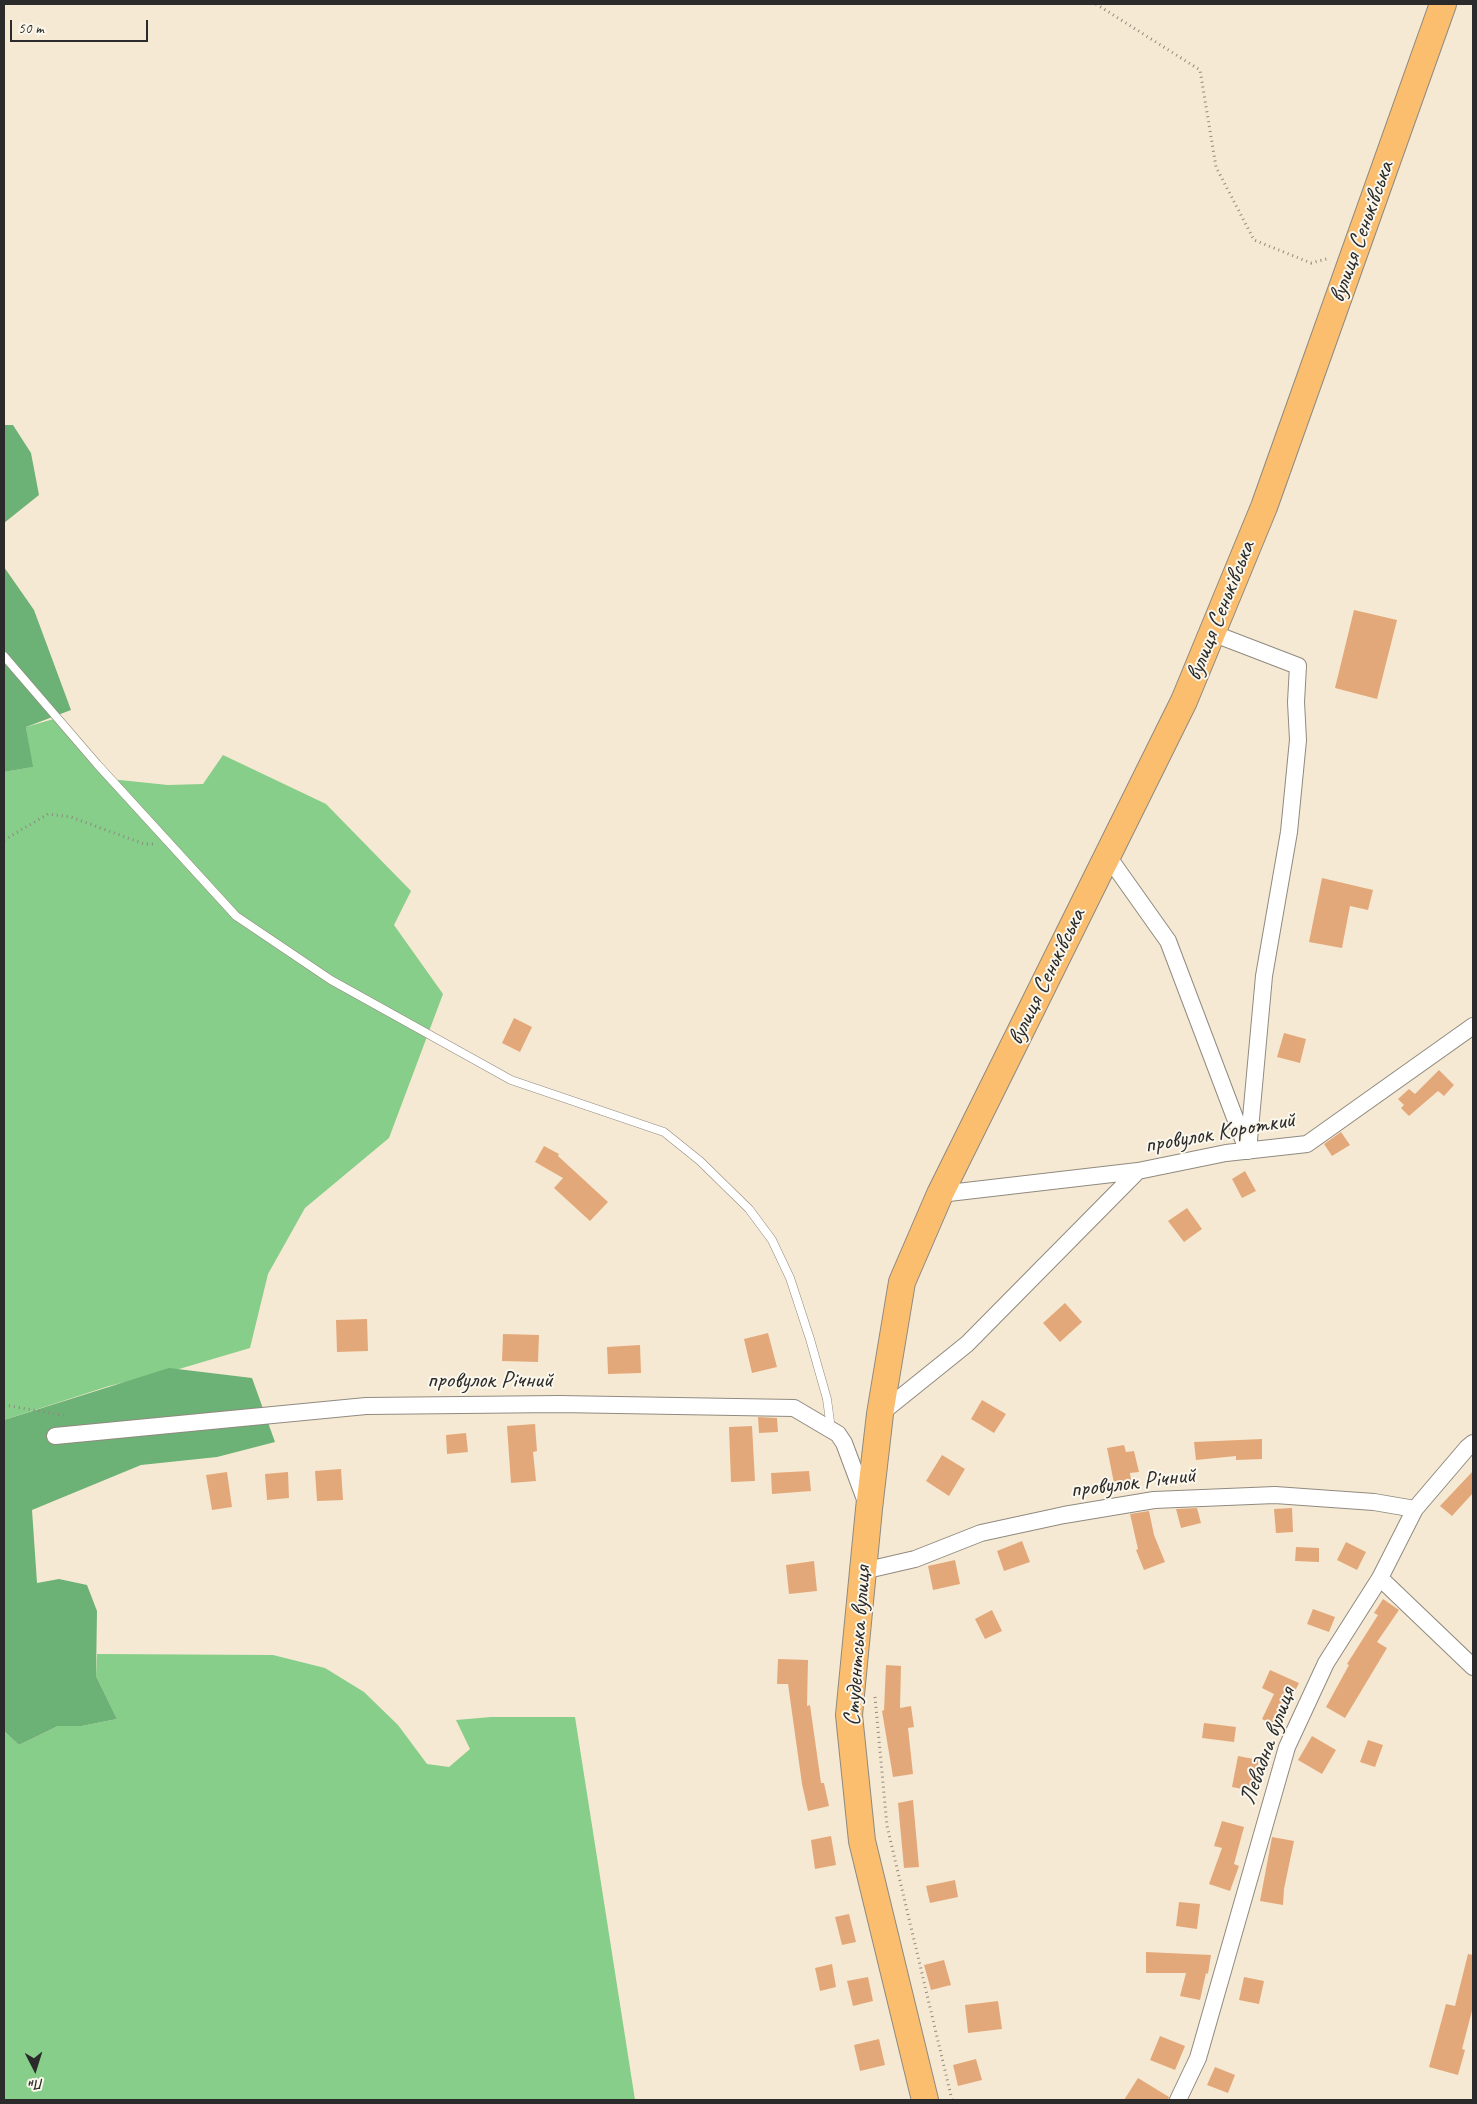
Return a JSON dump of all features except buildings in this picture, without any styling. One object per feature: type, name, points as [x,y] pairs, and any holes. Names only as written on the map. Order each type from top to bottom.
[{"type":"main road","name":"вулиця Сенькiвська","points":[[940,1194],[1184,700],[1264,507],[1443,4]]},
{"type":"main road","name":"Студентська вулиця","points":[[925,2100],[862,1841],[850,1715],[869,1509],[880,1414],[902,1282],[940,1194]]},
{"type":"street","points":[[1212,633],[1298,666],[1296,702],[1298,740],[1289,832],[1264,976],[1248,1151]]},
{"type":"street","points":[[1107,855],[1168,941],[1248,1151]]},
{"type":"street","name":"провулок Короткий","points":[[940,1194],[1138,1171],[1226,1154],[1307,1144],[1473,1026]]},
{"type":"street","points":[[880,1414],[967,1344],[1138,1171]]},
{"type":"street","name":"провулок Рiчний","points":[[55,1436],[366,1406],[550,1404],[794,1408],[838,1434],[844,1444],[869,1509]]},
{"type":"street","name":"Левадна вулиця","points":[[1178,2100],[1198,2058],[1287,1747],[1326,1663],[1380,1578],[1415,1509],[1473,1443]]},
{"type":"street","name":"провулок Річний","points":[[863,1572],[914,1559],[981,1533],[1064,1515],[1154,1500],[1275,1495],[1374,1502],[1415,1509]]},
{"type":"street","points":[[1380,1578],[1473,1667]]},
{"type":"lane","points":[[4,656],[168,843],[236,916],[331,980],[511,1080],[664,1132],[700,1161],[749,1209],[776,1248],[790,1278],[810,1339],[827,1399],[831,1430]]},
{"type":"path","points":[[1096,4],[1200,70],[1216,167],[1254,240],[1311,263],[1355,251]]},
{"type":"path","points":[[4,840],[48,814],[71,817],[144,844],[168,843]]},
{"type":"path","points":[[874,1688],[887,1826],[952,2100]]},
{"type":"green space","points":[[4,425],[13,425],[31,453],[39,495],[4,523]]},
{"type":"green space","points":[[4,567],[34,610],[71,710],[26,727],[33,767],[4,772]]},
{"type":"green space","points":[[57,718],[110,779],[168,785],[203,784],[223,755],[326,804],[411,891],[394,925],[443,994],[389,1138],[305,1208],[268,1274],[250,1348],[179,1369],[109,1386],[4,1420],[4,772],[32,767],[26,727]]},
{"type":"green space","points":[[169,1368],[252,1378],[275,1442],[217,1457],[141,1465],[32,1510],[37,1583],[59,1579],[87,1585],[97,1611],[96,1676],[117,1719],[82,1726],[58,1726],[19,1745],[4,1731],[4,1420]]},
{"type":"green space","points":[[97,1654],[273,1655],[325,1668],[364,1692],[398,1725],[427,1764],[449,1767],[470,1749],[456,1720],[491,1717],[575,1717],[635,2100],[4,2100],[4,1731],[19,1745],[58,1726],[82,1726],[117,1719],[96,1676]]}]
